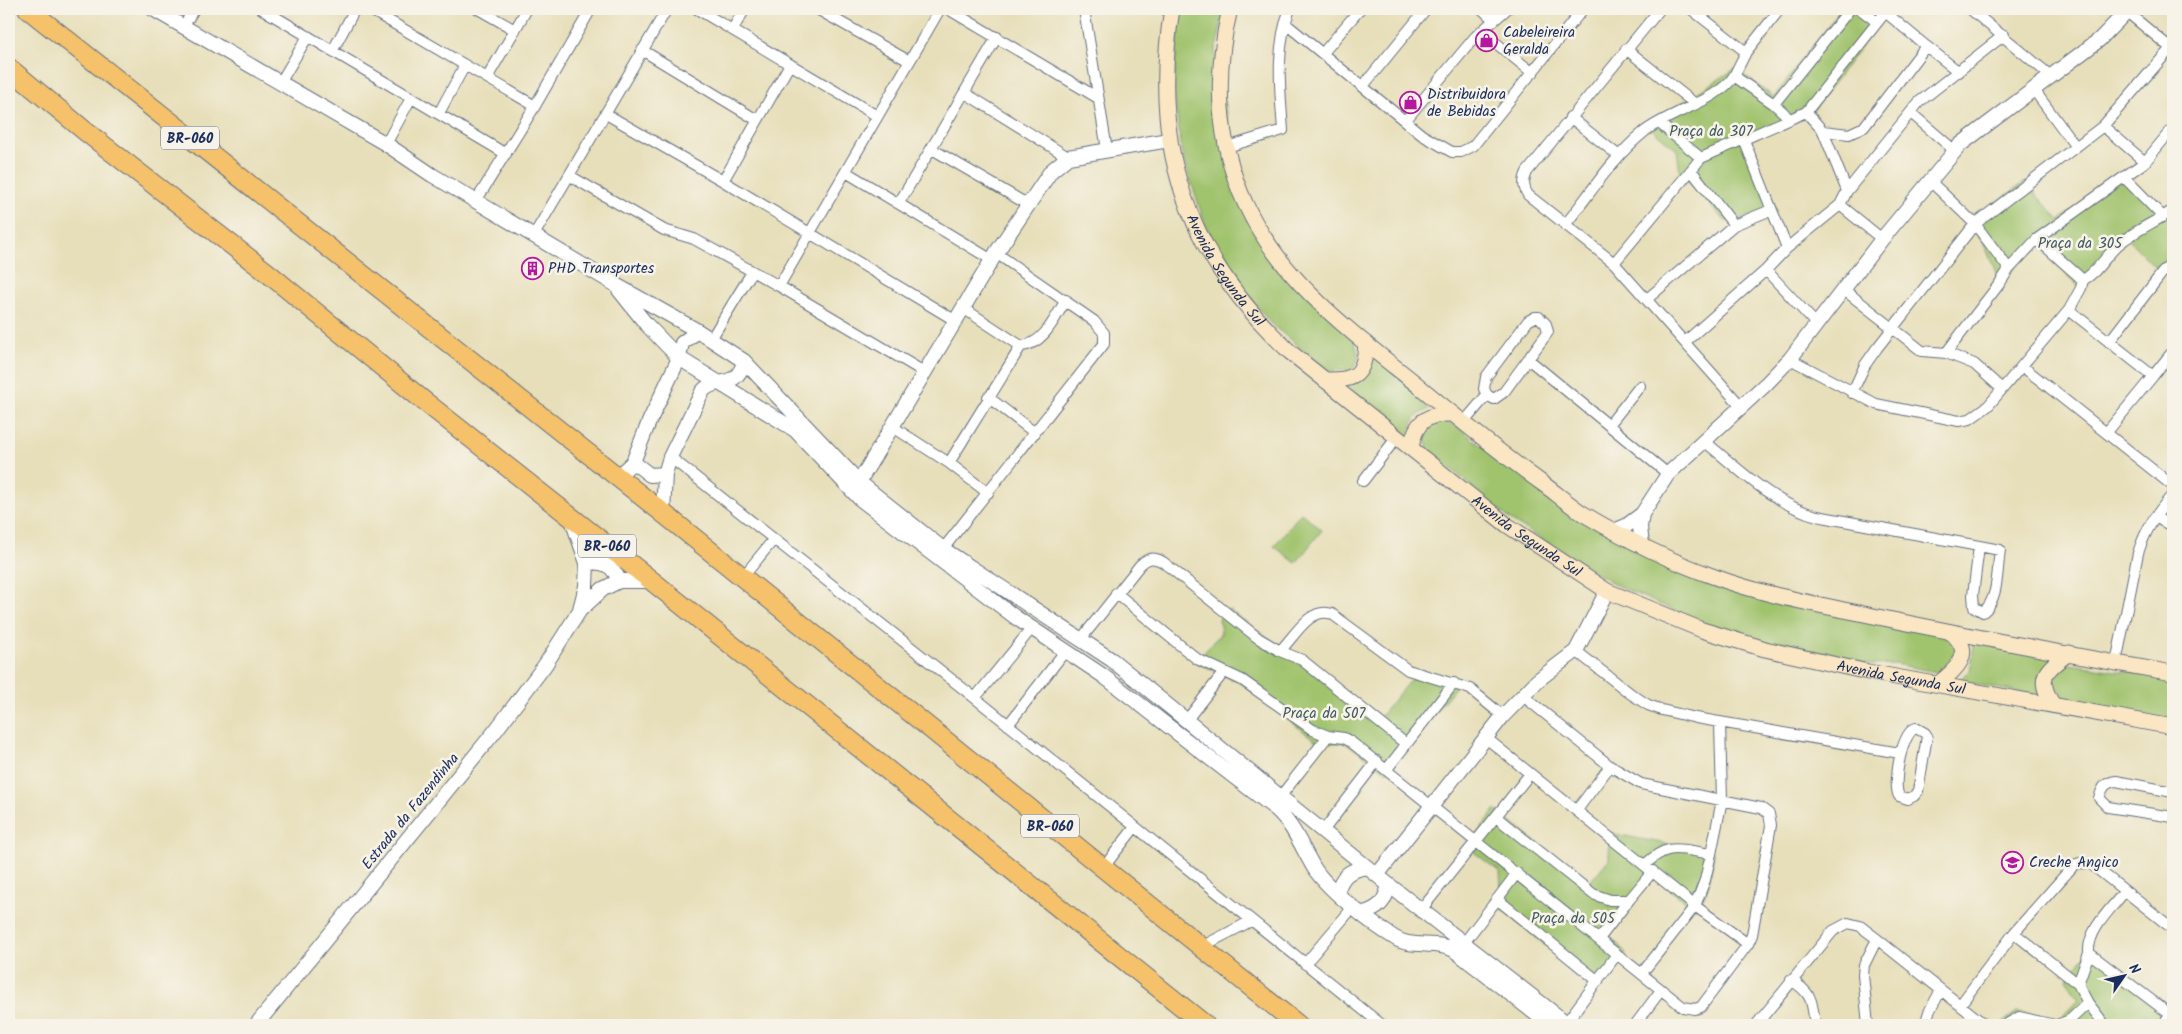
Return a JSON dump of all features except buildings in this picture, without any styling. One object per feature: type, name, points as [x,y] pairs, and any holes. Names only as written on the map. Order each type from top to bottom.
[{"type":"highway","name":"BR-060","points":[[28,9],[663,513],[1298,1025]]},
{"type":"highway","name":"BR-060","points":[[9,68],[85,131],[269,274],[1205,1025]]},
{"type":"highway","points":[[1276,1008],[1285,1025]]},
{"type":"main road","name":"Avenida Segunda Sul","points":[[1172,9],[1167,42],[1165,90],[1169,140],[1193,222],[1206,250],[1223,277],[1262,326],[1325,380],[1507,525],[1607,591],[1702,630],[1765,649],[1868,672],[2173,727]]},
{"type":"main road","points":[[1230,9],[1221,42],[1219,80],[1221,115],[1234,177],[1246,205],[1266,241],[1300,285],[1334,318],[1458,418],[1580,511],[1677,563],[1728,582],[1789,599],[1950,632],[2173,672]]},
{"type":"main road","points":[[1325,380],[1346,379],[1358,372],[1362,368],[1366,344]]},
{"type":"main road","points":[[1412,448],[1414,433],[1419,424],[1429,416],[1441,413],[1458,418]]},
{"type":"main road","points":[[1938,684],[1958,667],[1962,659],[1962,649],[1958,638],[1950,632]]},
{"type":"main road","points":[[2054,706],[2046,694],[2044,675],[2049,668],[2069,653]]},
{"type":"street","points":[[153,9],[386,144],[616,286],[698,331],[744,362],[859,482],[943,549],[1112,660],[1186,722],[1372,871],[1567,1024],[1617,954]]},
{"type":"street","points":[[183,27],[194,9]]},
{"type":"street","points":[[262,9],[506,154]]},
{"type":"street","points":[[333,50],[355,9]]},
{"type":"street","points":[[369,9],[385,13],[465,65],[535,106]]},
{"type":"street","points":[[478,9],[515,30]]},
{"type":"street","points":[[487,78],[527,9]]},
{"type":"street","points":[[476,201],[535,106],[590,9]]},
{"type":"street","points":[[534,235],[667,9]]},
{"type":"street","points":[[696,9],[877,116]]},
{"type":"street","points":[[732,30],[745,9]]},
{"type":"street","points":[[817,9],[910,62]]},
{"type":"street","points":[[779,286],[940,9]]},
{"type":"street","points":[[948,9],[1098,98]]},
{"type":"street","points":[[1084,9],[1107,150]]},
{"type":"street","points":[[1227,147],[1283,130],[1280,91],[1281,57],[1290,9]]},
{"type":"street","points":[[1323,53],[1360,9]]},
{"type":"street","points":[[1363,86],[1426,9]]},
{"type":"street","points":[[1482,9],[1494,20]]},
{"type":"street","points":[[1405,121],[1481,31],[1507,9]]},
{"type":"street","points":[[1286,24],[1422,135],[1452,152],[1461,152],[1469,149],[1533,73],[1583,9]]},
{"type":"street","points":[[1660,9],[1527,172],[1524,179],[1525,190],[1528,195],[1614,263],[1741,406]]},
{"type":"street","points":[[1690,9],[1746,52]]},
{"type":"street","points":[[1565,225],[1619,156],[1643,132],[1722,90],[1734,76],[1746,52],[1780,9]]},
{"type":"street","points":[[1774,104],[1850,9]]},
{"type":"street","points":[[1860,9],[1877,22]]},
{"type":"street","points":[[1970,9],[2004,35],[2052,77]]},
{"type":"street","points":[[1614,263],[1701,158],[1806,112],[1887,10],[1926,46],[1959,72]]},
{"type":"street","points":[[1614,530],[1626,526],[1642,514],[1668,474],[1790,359],[1882,239],[1955,151],[1966,140],[2100,40],[2128,10],[2172,49],[2103,126],[1975,224],[1865,365],[1852,393]]},
{"type":"street","points":[[1481,31],[1533,73]]},
{"type":"street","points":[[1685,342],[1766,270],[1787,248],[1840,205],[1847,191],[1927,94],[1959,72],[2004,35]]},
{"type":"street","points":[[280,84],[308,36]]},
{"type":"street","points":[[899,203],[997,37]]},
{"type":"street","points":[[1823,131],[1849,134],[1864,127],[1926,46]]},
{"type":"street","points":[[1626,49],[1694,104]]},
{"type":"street","points":[[642,50],[757,120]]},
{"type":"street","points":[[723,181],[790,64]]},
{"type":"street","points":[[439,113],[465,65]]},
{"type":"street","points":[[1734,76],[1774,104],[1784,112],[1789,120]]},
{"type":"street","points":[[2034,90],[2076,147]]},
{"type":"street","points":[[965,94],[1068,157]]},
{"type":"street","points":[[386,144],[412,98]]},
{"type":"street","points":[[1806,112],[1823,131],[1847,191]]},
{"type":"street","points":[[1911,113],[1955,151]]},
{"type":"street","points":[[606,114],[723,181],[956,321]]},
{"type":"street","points":[[1570,117],[1619,156]]},
{"type":"street","points":[[1659,123],[1701,158]]},
{"type":"street","points":[[2103,126],[2144,162]]},
{"type":"street","points":[[1946,353],[2009,269],[2037,239],[2144,162],[2173,128]]},
{"type":"street","points":[[859,482],[994,256],[1027,204],[1051,171],[1068,157],[1169,140]]},
{"type":"street","points":[[1744,140],[1787,248]]},
{"type":"street","points":[[932,149],[1027,204]]},
{"type":"street","points":[[1691,170],[1734,225]]},
{"type":"street","points":[[846,172],[994,256],[1066,300],[1100,327],[1104,333],[1104,344],[943,549]]},
{"type":"street","points":[[570,176],[664,230],[694,239],[779,286],[924,372]]},
{"type":"street","points":[[2124,178],[2164,217]]},
{"type":"street","points":[[1930,181],[1975,224],[2009,269]]},
{"type":"street","points":[[1840,205],[1882,239]]},
{"type":"street","points":[[1647,298],[1734,225],[1772,210]]},
{"type":"street","points":[[1790,359],[1876,404],[1959,420],[1970,419],[1981,412],[2002,389],[2069,310],[2082,288],[2083,280],[2096,270],[2117,245],[2173,210]]},
{"type":"street","points":[[2037,239],[2083,280]]},
{"type":"street","points":[[2108,342],[2162,273],[2173,262]]},
{"type":"street","points":[[1766,270],[1816,324]]},
{"type":"street","points":[[711,339],[752,272]]},
{"type":"street","points":[[616,286],[646,324],[679,358],[795,430],[854,494],[1015,617],[1102,675],[1277,810],[1290,824],[1314,868],[1337,893],[1358,910],[1400,941],[1442,945],[1454,950],[1550,1025]]},
{"type":"street","points":[[1843,289],[1922,351],[1946,353],[1974,364],[2002,389]]},
{"type":"street","points":[[963,308],[1021,346],[1029,345],[1038,340],[1066,300]]},
{"type":"street","points":[[2069,310],[2153,376]]},
{"type":"street","points":[[1539,317],[1546,324],[1548,332],[1528,359],[1504,392],[1494,398],[1487,395],[1484,389],[1486,378],[1528,321],[1531,318],[1539,317]]},
{"type":"street","points":[[617,477],[633,462],[649,422],[679,358],[682,343],[698,331]]},
{"type":"street","points":[[948,463],[988,396],[1021,346]]},
{"type":"street","points":[[2107,432],[2173,351]]},
{"type":"street","points":[[1528,359],[1668,474]]},
{"type":"street","points":[[663,513],[666,474],[670,457],[702,392],[704,389],[736,378],[744,362]]},
{"type":"street","points":[[2022,366],[2173,486]]},
{"type":"street","points":[[1609,425],[1640,386]]},
{"type":"street","points":[[1458,418],[1487,395]]},
{"type":"street","points":[[988,396],[1035,433]]},
{"type":"street","points":[[893,427],[948,463],[988,493]]},
{"type":"street","points":[[1363,481],[1397,437]]},
{"type":"street","points":[[1704,441],[1776,498],[1799,511],[2000,550],[1993,598],[1988,608],[1983,612],[1974,607],[1973,595],[1979,546]]},
{"type":"street","points":[[670,457],[975,698],[1382,1025]]},
{"type":"street","points":[[633,462],[650,475],[666,474]]},
{"type":"street","points":[[2116,663],[2138,553],[2146,529],[2173,494]]},
{"type":"street","points":[[1642,514],[1640,527],[1642,545]]},
{"type":"street","name":"Estrada da Fazendinha","points":[[571,517],[587,563],[586,586],[580,610]]},
{"type":"street","points":[[2155,517],[2173,527]]},
{"type":"street","points":[[742,578],[774,539]]},
{"type":"street","points":[[1081,638],[1144,561],[1150,558],[1157,559],[1258,638],[1280,651],[1302,660],[1406,744]]},
{"type":"street","points":[[587,563],[598,562],[607,564],[615,571],[619,581],[652,581]]},
{"type":"street","name":"Estrada da Fazendinha","points":[[256,1025],[496,730],[545,665],[580,610],[603,589],[619,581]]},
{"type":"street","points":[[1372,871],[1431,806],[1522,695],[1576,650],[1607,591]]},
{"type":"street","points":[[1116,593],[1187,652],[1242,680],[1301,724],[1328,736],[1344,738],[1377,761],[1683,1007],[1695,1009],[1701,1007],[1748,944],[1754,923],[1771,819],[1766,811],[1761,808],[1641,784],[1610,766],[1522,695]]},
{"type":"street","points":[[1015,617],[1023,602]]},
{"type":"street","points":[[1280,651],[1310,618],[1319,612],[1326,612],[1332,614],[1408,670],[1454,683],[1474,692],[1503,716]]},
{"type":"street","points":[[975,698],[1032,628]]},
{"type":"street","points":[[1008,725],[1066,650]]},
{"type":"street","points":[[1576,650],[1648,705],[1662,710],[1720,723],[1900,754]]},
{"type":"street","points":[[1102,675],[1112,660]]},
{"type":"street","points":[[1186,722],[1224,672]]},
{"type":"street","points":[[1387,769],[1454,683]]},
{"type":"street","points":[[1642,973],[1694,906],[1705,880],[1722,800],[1720,723]]},
{"type":"street","points":[[1916,728],[1925,733],[1927,736],[1918,791],[1908,800],[1899,796],[1896,790],[1900,754],[1911,729],[1916,728]]},
{"type":"street","points":[[1280,797],[1328,736]]},
{"type":"street","points":[[1486,738],[1694,906],[1748,944]]},
{"type":"street","points":[[1323,831],[1377,761]]},
{"type":"street","points":[[1576,810],[1610,766]]},
{"type":"street","points":[[1421,910],[1529,774]]},
{"type":"street","points":[[2173,792],[2116,781],[2107,782],[2099,798],[2108,807],[2173,817]]},
{"type":"street","points":[[1496,817],[1593,894],[1610,900],[1629,900]]},
{"type":"street","points":[[1103,868],[1135,827]]},
{"type":"street","points":[[1599,939],[1629,900],[1660,852],[1667,848],[1711,854]]},
{"type":"street","points":[[1960,1005],[2014,933],[2074,865],[2080,862],[2091,864],[2173,929]]},
{"type":"street","points":[[1337,893],[1343,877],[1352,870],[1372,871]]},
{"type":"street","points":[[1464,943],[1518,873]]},
{"type":"street","points":[[1358,910],[1372,911],[1383,902],[1390,885]]},
{"type":"street","points":[[2078,984],[2089,953],[2088,945],[2096,929],[2125,891]]},
{"type":"street","points":[[1497,900],[1598,981]]},
{"type":"street","points":[[1306,964],[1358,910]]},
{"type":"street","points":[[1201,947],[1251,921]]},
{"type":"street","points":[[1756,1025],[1833,931],[1840,926],[1854,924],[1877,939],[1985,1025]]},
{"type":"street","points":[[2014,933],[2078,984],[2088,1003],[2105,1025]]},
{"type":"street","points":[[1868,1025],[1863,975],[1864,965],[1877,939]]},
{"type":"street","points":[[2089,953],[2172,1014],[2163,1025]]},
{"type":"street","points":[[1792,980],[1810,995],[1815,1025]]},
{"type":"street","points":[[1635,1025],[1661,990]]},
{"type":"street","points":[[1925,1025],[1929,1012],[1942,990]]},
{"type":"street","points":[[2005,1025],[2019,1017],[2056,1025],[2070,1020],[2088,1003]]},
{"type":"green space","points":[[1183,9],[1225,9],[1215,52],[1245,214],[1355,343],[1358,357],[1356,364],[1351,370],[1329,371],[1271,324],[1239,283],[1207,230],[1182,155],[1174,93],[1177,35]]},
{"type":"green space","name":"Praça da 307","points":[[1841,9],[1865,9],[1880,21],[1812,112],[1748,141],[1777,212],[1725,221],[1680,173],[1677,150],[1647,125],[1735,69],[1774,97]]},
{"type":"green space","name":"Praça da 305","points":[[2123,175],[2161,211],[2173,206],[2173,260],[2159,271],[2127,238],[2082,290],[2037,244],[2000,283],[1983,241],[1967,223],[2025,182],[2059,220]]},
{"type":"green space","points":[[1373,355],[1439,406],[1427,410],[1415,419],[1409,436],[1340,380],[1362,374],[1371,362]]},
{"type":"green space","points":[[1447,419],[1482,446],[1683,570],[1946,634],[1956,642],[1955,663],[1941,673],[1895,664],[1872,665],[1799,653],[1719,630],[1618,586],[1512,521],[1428,449],[1424,433],[1430,423]]},
{"type":"green space","points":[[1301,513],[1322,530],[1296,563],[1274,546]]},
{"type":"green space","name":"Praça da 507","points":[[1228,609],[1379,718],[1416,673],[1457,685],[1387,772],[1345,742],[1320,744],[1242,684],[1196,662],[1221,633],[1219,619]]},
{"type":"green space","points":[[1970,637],[2055,655],[2044,697],[1958,681],[1970,671],[1974,647]]},
{"type":"green space","points":[[2064,663],[2115,671],[2141,672],[2173,678],[2173,722],[2072,702],[2055,689],[2056,670]]},
{"type":"green space","name":"Praça da 505","points":[[1495,810],[1589,883],[1609,859],[1610,833],[1714,853],[1707,890],[1694,909],[1655,877],[1608,934],[1626,953],[1598,989],[1491,900],[1501,888],[1500,872],[1467,847]]},
{"type":"green space","points":[[2091,949],[2172,1015],[2163,1025],[1999,1025],[2017,1012],[2058,1021],[2079,999],[2066,979]]},
{"type":"place","name":"Cabeleireira Geralda","points":[[1487,41]]},
{"type":"place","name":"Distribuidora de Bebidas","points":[[1411,103]]},
{"type":"place","name":"PHD Transportes","points":[[532,268]]},
{"type":"place","name":"Creche Angico","points":[[2013,862]]}]
